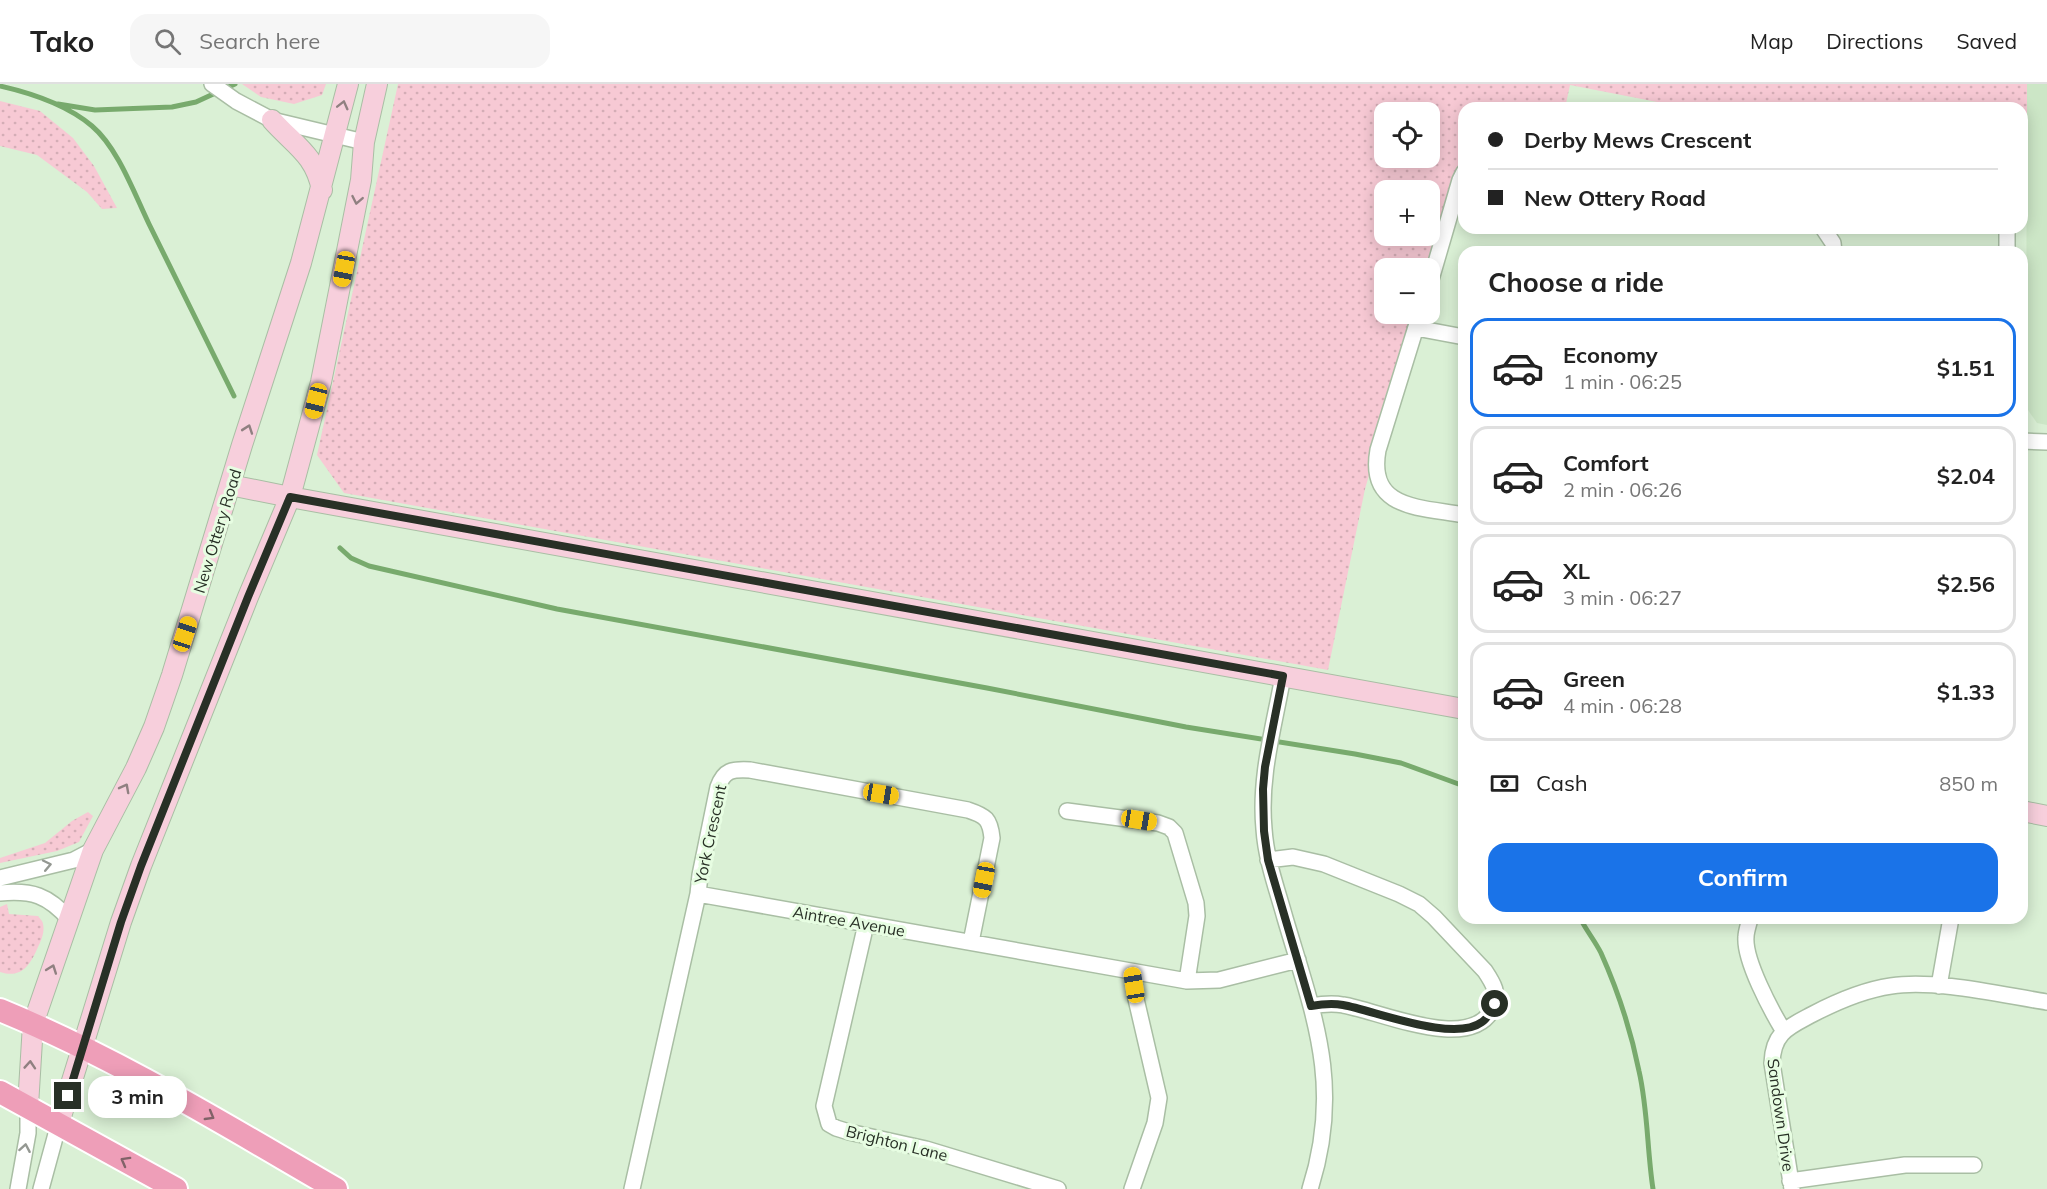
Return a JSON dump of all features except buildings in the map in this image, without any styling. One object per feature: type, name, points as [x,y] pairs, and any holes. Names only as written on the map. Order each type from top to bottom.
[{"type":"main road","name":"New Ottery Road","points":[[28,1106],[33,1024],[93,850],[136,768],[154,727],[278,337],[322,189],[348,84]]},
{"type":"main road","points":[[59,1123],[121,922],[141,866],[290,497],[332,332],[361,180],[364,142],[377,84]]},
{"type":"main road","points":[[272,120],[314,163],[322,189]]},
{"type":"main road","points":[[230,485],[1458,708]]},
{"type":"main road","points":[[2028,812],[2047,816]]},
{"type":"main road","points":[[0,1010],[159,1087],[336,1189]]},
{"type":"main road","points":[[0,1092],[176,1189]]},
{"type":"street","points":[[212,84],[272,120],[364,142]]},
{"type":"street","points":[[1437,258],[1458,187]]},
{"type":"street","points":[[1417,324],[1378,450],[1376,464],[1378,478],[1387,494],[1402,502],[1458,514]]},
{"type":"street","points":[[1427,324],[1458,335]]},
{"type":"street","points":[[2028,441],[2047,442]]},
{"type":"street","points":[[1283,676],[1265,767],[1262,808],[1268,860],[1322,1046],[1325,1114],[1318,1164],[1310,1189]]},
{"type":"street","name":"York Crescent","points":[[698,894],[717,788],[721,778],[736,769],[783,776],[968,810],[983,815],[991,825],[992,838],[971,942]]},
{"type":"street","points":[[1067,811],[1158,823],[1169,827],[1175,833],[1196,903],[1197,916],[1187,981]]},
{"type":"street","points":[[0,878],[74,860],[93,850]]},
{"type":"street","points":[[1268,860],[1293,857],[1324,864],[1419,904],[1485,971],[1496,993],[1495,1004],[1483,1022],[1474,1027],[1460,1029],[1419,1025],[1341,1004],[1311,1006]]},
{"type":"street","points":[[0,893],[17,892],[45,898],[58,907],[70,920]]},
{"type":"street","points":[[632,1189],[698,894]]},
{"type":"street","name":"Aintree Avenue","points":[[698,894],[1187,981],[1219,980],[1298,960]]},
{"type":"street","name":"Brighton Lane","points":[[866,924],[824,1106],[829,1124],[849,1132],[926,1149],[1058,1189]]},
{"type":"street","points":[[1748,924],[1745,939],[1748,952],[1769,1006],[1783,1030],[1842,999],[1893,986],[1939,986],[2047,1002]]},
{"type":"street","points":[[1939,986],[1950,924]]},
{"type":"street","points":[[1132,972],[1159,1098],[1155,1123],[1132,1189]]},
{"type":"street","name":"Sandown Drive","points":[[1783,1030],[1772,1051],[1772,1063],[1791,1185]]},
{"type":"street","points":[[18,1189],[27,1133],[28,1106]]},
{"type":"street","points":[[41,1189],[59,1123]]},
{"type":"street","points":[[1791,1185],[1905,1165],[1974,1165]]},
{"type":"shaded area","points":[[242,84],[326,84],[322,95],[294,104],[261,97]]},
{"type":"shaded area","points":[[398,84],[2027,84],[2027,102],[1657,102],[1570,85],[1566,102],[1458,102],[1458,172],[1440,232],[1440,180],[1374,180],[1374,246],[1436,246],[1432,258],[1374,258],[1374,324],[1413,324],[1365,489],[1328,670],[344,493],[317,455]]},
{"type":"shaded area","points":[[2027,84],[2047,84],[2047,425],[2037,423],[2028,410]]},
{"type":"shaded area","points":[[0,101],[40,111],[73,138],[94,166],[117,208],[102,209],[87,192],[37,155],[0,146]]},
{"type":"shaded area","points":[[88,812],[93,816],[79,842],[57,851],[0,863],[0,858],[45,843],[72,821]]},
{"type":"shaded area","points":[[7,904],[9,914],[38,916],[43,927],[41,939],[32,959],[24,969],[14,974],[0,972],[0,907]]},
{"type":"waterway","points":[[58,104],[95,110],[172,107],[196,102],[235,84]]},
{"type":"waterway","points":[[0,86],[24,92],[60,106],[92,126],[110,146],[125,172],[234,396]]},
{"type":"waterway","points":[[340,548],[351,558],[369,566],[557,609],[1186,727],[1355,754],[1401,763],[1458,784]]},
{"type":"waterway","points":[[1584,924],[1607,967],[1632,1041],[1644,1100],[1653,1189]]},
{"type":"route","points":[[68,1096],[121,922],[141,866],[290,497],[1283,676],[1265,767],[1262,808],[1268,860],[1311,1006],[1341,1004],[1419,1025],[1460,1029],[1474,1027],[1483,1022],[1495,1004]]}]
